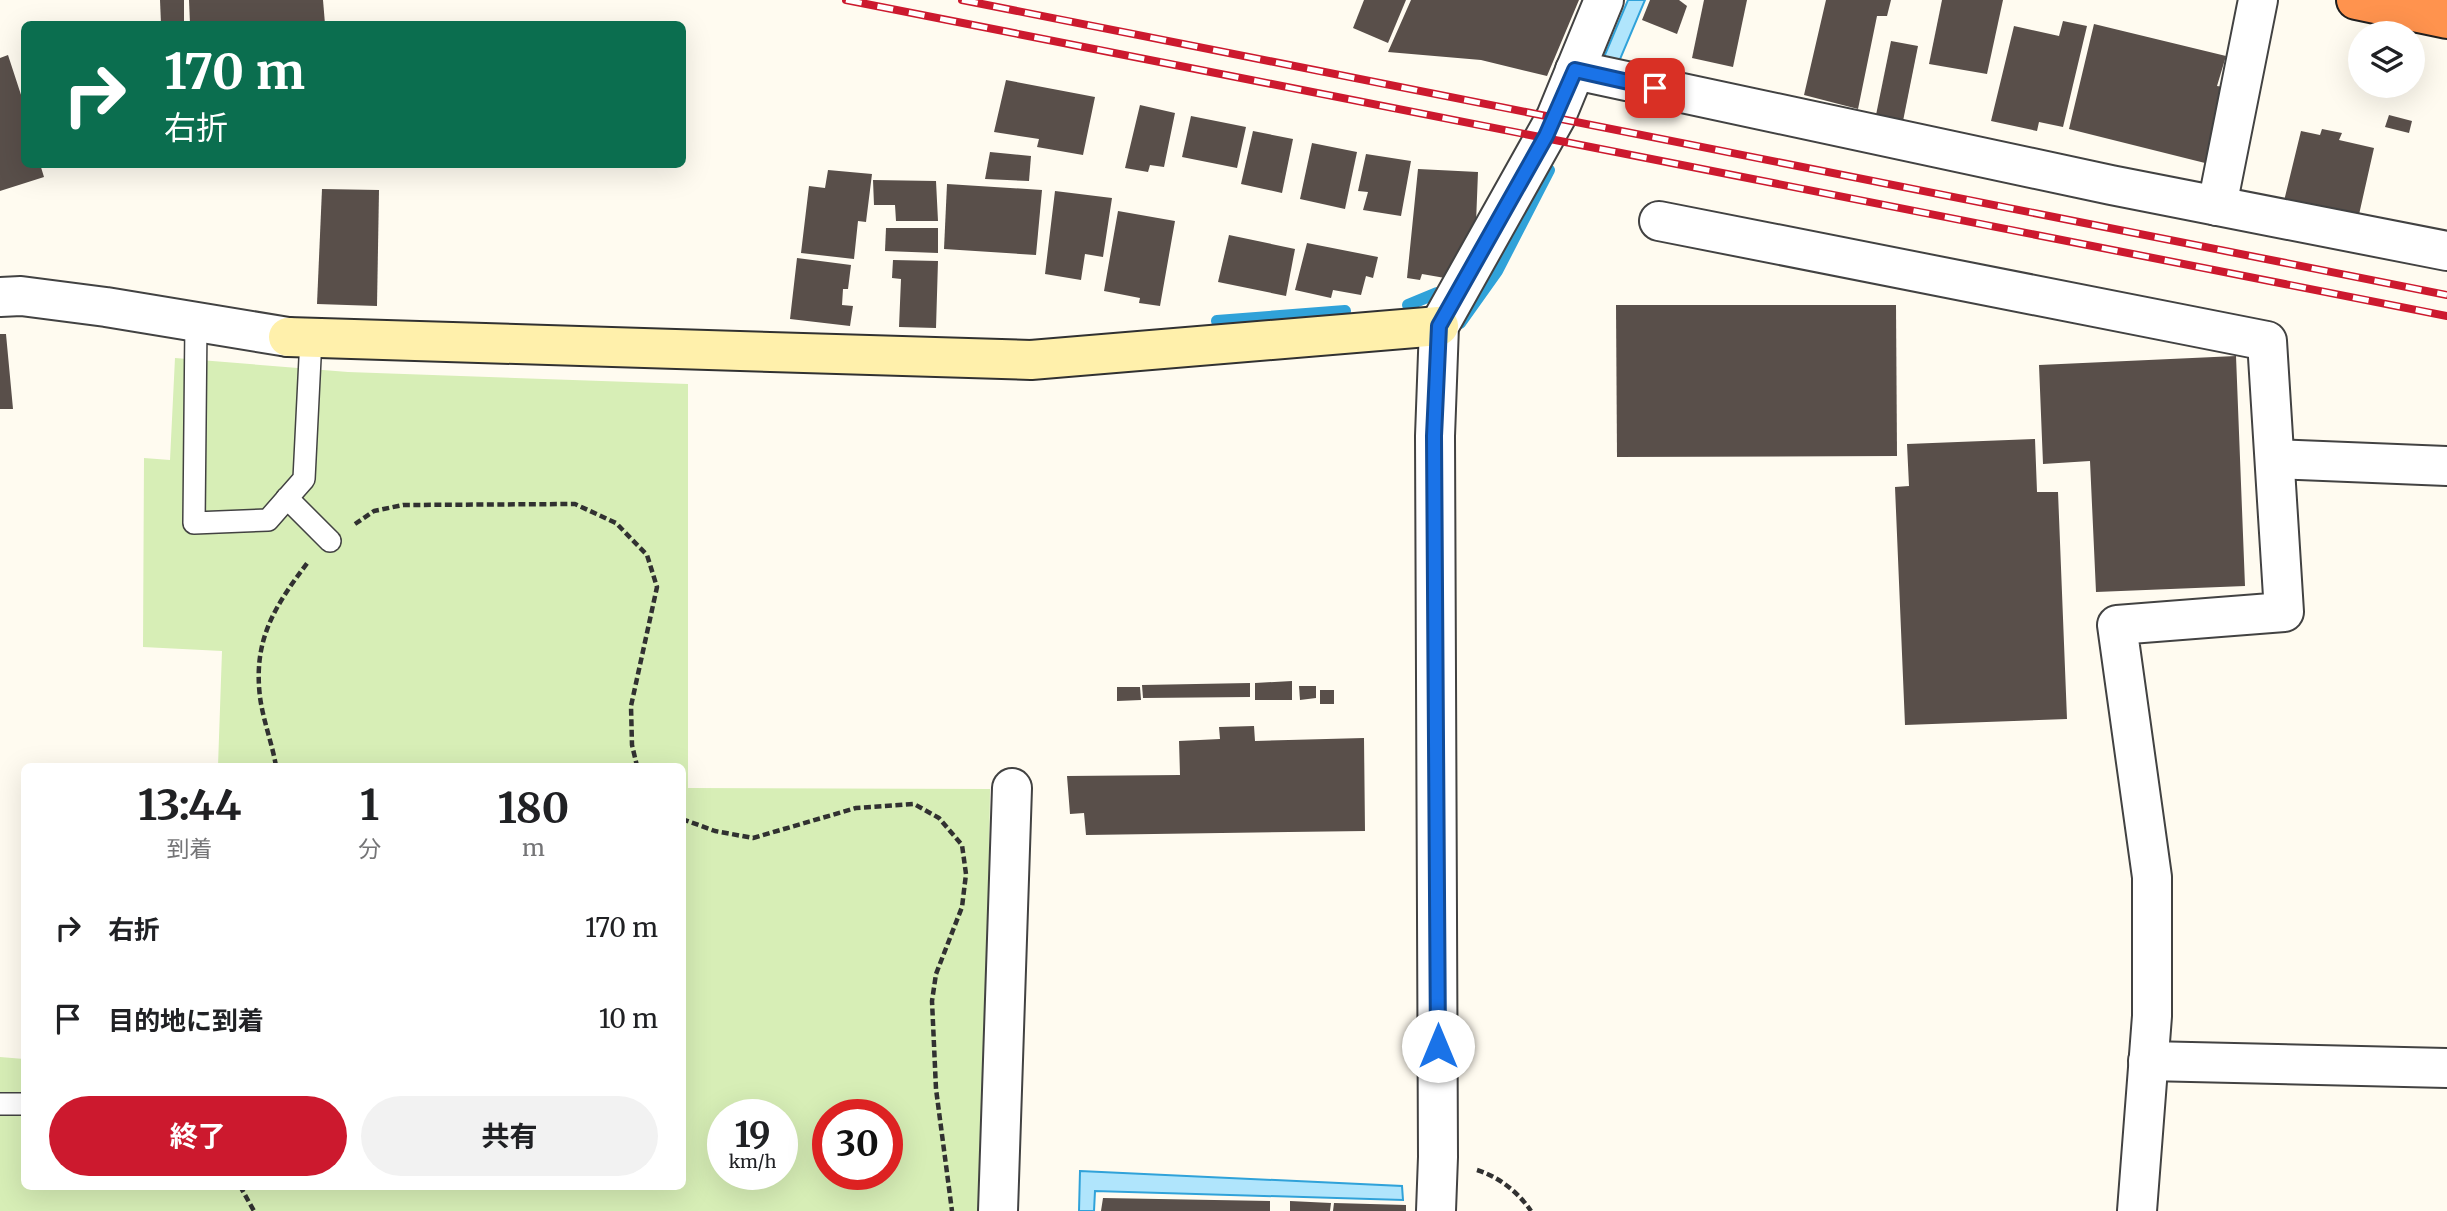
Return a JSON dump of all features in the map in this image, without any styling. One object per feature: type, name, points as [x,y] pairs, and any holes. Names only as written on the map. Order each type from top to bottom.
[{"type":"highway","points":[[2356,0],[2447,19]]},
{"type":"street","points":[[1436,1211],[1438,1157],[1434,436],[1439,326],[1546,136],[1604,0]]},
{"type":"street","points":[[2217,206],[2258,0]]},
{"type":"street","points":[[1575,70],[2217,206],[2447,251]]},
{"type":"street","points":[[1659,221],[2267,341],[2284,612],[2117,625],[2152,877],[2152,1016],[2137,1211]]},
{"type":"street","points":[[0,297],[46,299],[300,337],[1031,360],[1439,326]]},
{"type":"street","points":[[2275,459],[2447,466]]},
{"type":"street","points":[[999,1211],[1013,788]]},
{"type":"street","points":[[2148,1061],[2447,1068]]},
{"type":"lane","points":[[196,322],[194,523],[268,520],[304,479],[300,337]]},
{"type":"lane","points":[[287,498],[330,541]]},
{"type":"lane","points":[[0,1104],[21,1104]]},
{"type":"path","points":[[275,763],[260,697],[259,660],[266,626],[280,600],[317,550],[374,510],[403,505],[575,503],[616,523],[647,555],[657,587],[631,706],[632,746],[636,763]]},
{"type":"path","points":[[686,821],[715,831],[753,838],[856,808],[914,804],[939,818],[962,845],[966,874],[962,907],[936,974],[932,1001],[936,1089],[952,1211]]},
{"type":"path","points":[[1438,1157],[1490,1174],[1520,1196],[1531,1211]]},
{"type":"path","points":[[242,1190],[254,1211]]},
{"type":"green space","points":[[175,358],[348,372],[688,384],[688,788],[990,789],[985,1211],[0,1211],[0,1057],[21,1059],[21,1190],[686,1190],[686,763],[218,763],[222,651],[143,647],[144,458],[170,460]]},
{"type":"water","points":[[1628,0],[1645,0],[1618,64],[1604,57]]},
{"type":"water","points":[[1080,1171],[1402,1186],[1403,1200],[1095,1191],[1094,1211],[1079,1211]]},
{"type":"building","points":[[160,0],[184,0],[184,21],[161,21]]},
{"type":"building","points":[[189,0],[323,0],[325,21],[190,21]]},
{"type":"building","points":[[1364,0],[1406,0],[1388,43],[1353,28]]},
{"type":"building","points":[[1411,0],[1579,0],[1547,76],[1481,60],[1388,52]]},
{"type":"building","points":[[1650,0],[1679,0],[1687,6],[1677,34],[1642,20]]},
{"type":"building","points":[[1704,0],[1747,0],[1733,67],[1692,58]]},
{"type":"building","points":[[1826,0],[1891,0],[1887,16],[1877,16],[1858,109],[1804,95]]},
{"type":"building","points":[[1942,0],[2003,0],[1987,74],[1929,64]]},
{"type":"building","points":[[2063,21],[2087,26],[2063,127],[2039,122],[2037,131],[1991,121],[2014,26],[2059,36]]},
{"type":"building","points":[[2094,24],[2226,56],[2217,86],[2224,87],[2205,163],[2069,129]]},
{"type":"building","points":[[1891,41],[1918,46],[1903,121],[1876,115]]},
{"type":"building","points":[[8,55],[21,95],[21,168],[41,168],[44,177],[0,191],[0,58]]},
{"type":"building","points":[[1006,80],[1095,97],[1083,155],[1037,147],[1039,139],[994,132]]},
{"type":"building","points":[[1140,105],[1175,113],[1164,167],[1150,165],[1148,172],[1125,168]]},
{"type":"building","points":[[2389,115],[2412,121],[2409,133],[2385,127]]},
{"type":"building","points":[[1191,116],[1246,127],[1237,168],[1182,157]]},
{"type":"building","points":[[2322,129],[2342,133],[2339,140],[2374,148],[2358,219],[2284,201],[2301,131],[2320,135]]},
{"type":"building","points":[[1253,131],[1293,139],[1282,193],[1241,184]]},
{"type":"building","points":[[1312,143],[1357,152],[1345,209],[1300,199]]},
{"type":"building","points":[[990,152],[1031,156],[1029,181],[985,179]]},
{"type":"building","points":[[1366,154],[1411,161],[1401,216],[1363,210],[1368,192],[1358,191]]},
{"type":"building","points":[[1418,169],[1478,172],[1476,223],[1445,278],[1422,274],[1420,280],[1407,278]]},
{"type":"building","points":[[828,170],[872,174],[866,222],[858,221],[854,259],[801,253],[809,186],[825,188]]},
{"type":"building","points":[[873,180],[936,181],[938,221],[896,221],[895,205],[874,205]]},
{"type":"building","points":[[947,184],[1042,190],[1036,255],[944,249]]},
{"type":"building","points":[[322,189],[379,190],[377,306],[317,304]]},
{"type":"building","points":[[1055,191],[1112,198],[1103,257],[1085,254],[1081,280],[1045,274]]},
{"type":"building","points":[[1118,211],[1175,221],[1160,306],[1139,303],[1140,298],[1104,291]]},
{"type":"building","points":[[886,228],[938,228],[938,253],[885,251]]},
{"type":"building","points":[[1229,235],[1295,249],[1286,296],[1218,282]]},
{"type":"building","points":[[1307,243],[1378,257],[1373,278],[1366,276],[1361,295],[1333,290],[1331,298],[1295,290]]},
{"type":"building","points":[[797,258],[851,265],[848,289],[843,289],[842,305],[853,306],[850,326],[790,319]]},
{"type":"building","points":[[893,260],[938,261],[936,328],[899,327],[901,279],[892,278]]},
{"type":"building","points":[[1616,305],[1896,305],[1897,456],[1617,457]]},
{"type":"building","points":[[0,334],[6,334],[13,409],[0,409]]},
{"type":"building","points":[[2236,356],[2245,586],[2096,592],[2090,461],[2043,464],[2039,365]]},
{"type":"building","points":[[2035,439],[2037,492],[2058,492],[2067,719],[1905,725],[1895,487],[1909,486],[1907,444]]},
{"type":"building","points":[[1292,681],[1292,700],[1255,700],[1255,683]]},
{"type":"building","points":[[1250,683],[1250,697],[1143,698],[1142,685]]},
{"type":"building","points":[[1299,686],[1316,686],[1316,698],[1300,700]]},
{"type":"building","points":[[1117,687],[1140,687],[1141,700],[1117,701]]},
{"type":"building","points":[[1320,690],[1334,690],[1334,704],[1320,704]]},
{"type":"building","points":[[1254,726],[1255,741],[1364,738],[1365,831],[1086,835],[1084,813],[1070,814],[1067,776],[1180,775],[1179,741],[1220,739],[1219,727]]},
{"type":"building","points":[[1103,1198],[1270,1201],[1270,1211],[1101,1211]]},
{"type":"building","points":[[1290,1201],[1331,1203],[1330,1211],[1290,1211]]},
{"type":"building","points":[[1334,1203],[1406,1205],[1406,1211],[1333,1211]]},
{"type":"waterway","points":[[1460,323],[1497,271],[1549,170]]},
{"type":"waterway","points":[[1408,305],[1437,293]]},
{"type":"waterway","points":[[1217,321],[1345,311]]},
{"type":"railway","points":[[846,0],[2447,316]]},
{"type":"railway","points":[[962,0],[2447,295]]},
{"type":"route","points":[[1438,1046],[1434,436],[1439,326],[1546,136],[1575,70],[1655,88]]}]
